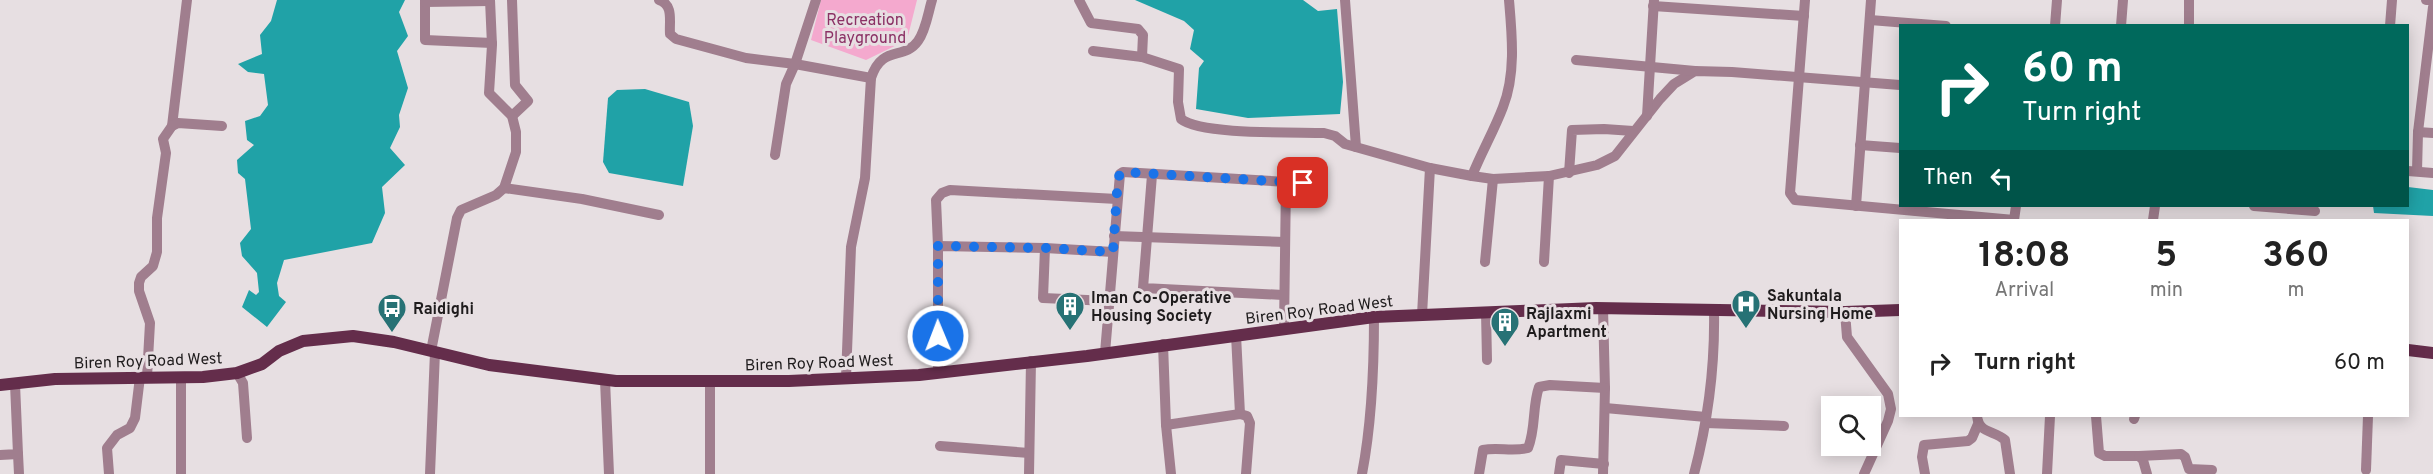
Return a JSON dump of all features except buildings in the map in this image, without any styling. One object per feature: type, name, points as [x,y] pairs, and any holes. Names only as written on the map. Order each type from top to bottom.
[{"type":"main road","name":"Biren Roy Road West","points":[[0,385],[55,379],[203,377],[237,373],[262,364],[279,351],[303,341],[353,336],[394,342],[489,365],[605,380],[789,381],[938,373],[1374,317],[1603,308],[1845,312],[1899,310]]},
{"type":"main road","points":[[2409,350],[2433,353]]},
{"type":"street","points":[[109,474],[107,448],[117,435],[130,428],[135,418],[143,377],[150,323],[139,291],[139,283],[141,277],[153,266],[156,259],[158,218],[165,163],[163,139],[172,126],[187,0]]},
{"type":"street","points":[[512,0],[515,85],[528,101],[512,116]]},
{"type":"street","points":[[658,0],[665,2],[669,7],[671,37],[746,58],[872,78]]},
{"type":"street","points":[[775,155],[786,84],[816,0]]},
{"type":"street","points":[[846,378],[851,247],[865,178],[872,78],[875,66],[885,56],[909,49],[917,43],[932,0]]},
{"type":"street","points":[[1079,0],[1091,23],[1141,31],[1142,57]]},
{"type":"street","points":[[1345,0],[1356,147]]},
{"type":"street","points":[[1472,176],[1503,107],[1509,84],[1512,46],[1509,0]]},
{"type":"street","points":[[1805,0],[1791,196],[1795,200],[2003,219]]},
{"type":"street","points":[[1856,206],[1872,0]]},
{"type":"street","points":[[2055,24],[2057,0]]},
{"type":"street","points":[[2121,24],[2123,0]]},
{"type":"street","points":[[2189,0],[2189,24]]},
{"type":"street","points":[[2390,24],[2392,0]]},
{"type":"street","points":[[2426,0],[2433,0]]},
{"type":"street","points":[[430,474],[433,352],[457,218],[461,210],[496,195],[504,188],[516,152],[516,132],[512,116],[489,93],[492,43],[490,1],[425,1],[425,40],[492,43]]},
{"type":"street","points":[[1646,117],[1653,3],[1804,16]]},
{"type":"street","points":[[2433,8],[2428,92],[2418,132],[2412,171],[2433,173]]},
{"type":"street","points":[[1870,20],[1921,24]]},
{"type":"street","points":[[1093,51],[1142,57],[1179,69],[1178,102],[1181,119],[1186,123],[1211,129],[1324,133],[1356,147],[1430,168],[1493,179],[1569,173],[1597,165],[1615,156],[1633,131],[1674,84],[1695,71]]},
{"type":"street","points":[[1576,60],[1695,71],[1800,76],[1899,85]]},
{"type":"street","points":[[172,126],[178,123],[222,126]]},
{"type":"street","points":[[1569,173],[1572,130],[1633,131]]},
{"type":"street","points":[[2418,132],[2433,133]]},
{"type":"street","points":[[1860,145],[1899,148]]},
{"type":"street","points":[[1422,315],[1430,168]]},
{"type":"street","points":[[1105,353],[1120,174],[1321,184]]},
{"type":"street","points":[[1152,176],[1143,288],[1283,296]]},
{"type":"street","points":[[1544,261],[1549,176]]},
{"type":"street","points":[[1485,262],[1493,179]]},
{"type":"street","points":[[1284,328],[1286,182]]},
{"type":"street","points":[[504,188],[582,199],[659,215]]},
{"type":"street","points":[[938,373],[936,200],[942,193],[950,190],[1117,199]]},
{"type":"street","points":[[2264,207],[2315,212]]},
{"type":"street","points":[[1114,236],[1285,242]]},
{"type":"street","points":[[938,246],[1113,252]]},
{"type":"street","points":[[1045,248],[1043,298],[1110,301],[1109,304]]},
{"type":"street","points":[[1559,474],[1561,460],[1604,469],[1603,308]]},
{"type":"street","points":[[1694,474],[1706,420],[1714,345],[1714,311]]},
{"type":"street","points":[[1486,312],[1487,360]]},
{"type":"street","points":[[1845,312],[1847,337],[1888,394],[1891,409],[1888,421],[1864,474]]},
{"type":"street","points":[[1362,474],[1374,380],[1374,317]]},
{"type":"street","points":[[1236,335],[1239,414]]},
{"type":"street","points":[[1163,344],[1166,425],[1171,474]]},
{"type":"street","points":[[1029,474],[1031,361]]},
{"type":"street","points":[[237,373],[243,383],[247,438]]},
{"type":"street","points":[[181,474],[182,377]]},
{"type":"street","points":[[605,380],[609,474]]},
{"type":"street","points":[[710,381],[710,474]]},
{"type":"street","points":[[15,384],[19,474]]},
{"type":"street","points":[[1479,474],[1484,450],[1528,448],[1539,387],[1550,385],[1605,388]]},
{"type":"street","points":[[1605,408],[1706,420],[1784,426]]},
{"type":"street","points":[[1166,425],[1239,414],[1247,416],[1250,423],[1246,474]]},
{"type":"street","points":[[2047,474],[2050,417]]},
{"type":"street","points":[[2096,417],[2099,453],[2105,456],[2181,454],[2185,457],[2189,469],[2212,470]]},
{"type":"street","points":[[2366,470],[2368,417]]},
{"type":"street","points":[[1924,474],[1922,457],[1924,445],[1968,441],[1972,438],[1977,420]]},
{"type":"street","points":[[1977,420],[1982,429],[2006,440],[2010,474]]},
{"type":"street","points":[[940,446],[1029,453]]},
{"type":"street","points":[[0,455],[18,454]]},
{"type":"street","points":[[2139,456],[2143,460],[2147,474]]},
{"type":"green space","name":"Recreation Playground","points":[[821,0],[917,0],[907,40],[866,60],[811,40]]},
{"type":"water","points":[[277,0],[405,0],[399,12],[408,36],[397,51],[408,88],[399,115],[400,127],[390,148],[405,165],[382,187],[385,213],[372,243],[284,260],[277,283],[279,296],[286,302],[267,327],[242,307],[249,290],[256,295],[259,292],[257,273],[242,256],[240,243],[251,229],[245,179],[238,173],[237,160],[254,145],[247,140],[245,121],[260,116],[268,105],[264,74],[248,72],[238,64],[262,54],[260,35],[271,21]]},
{"type":"water","points":[[1135,0],[1303,0],[1318,11],[1337,9],[1343,82],[1340,114],[1248,118],[1196,109],[1199,68],[1204,61],[1190,49],[1194,30],[1184,21]]},
{"type":"water","points":[[645,89],[689,102],[693,126],[683,186],[609,173],[603,162],[608,98],[617,90]]},
{"type":"water","points":[[2409,187],[2433,190],[2433,216],[2374,213],[2373,207],[2409,207]]},
{"type":"place","name":"Sakuntala Nursing Home","points":[[1746,330]]},
{"type":"place","name":"Iman Co-Operative Housing Society","points":[[1070,332]]},
{"type":"place","name":"Raidighi","points":[[392,334]]},
{"type":"place","name":"Rajlaxmi Apartment","points":[[1505,348]]},
{"type":"route","points":[[938,336],[938,246],[1113,252],[1118,177],[1123,172],[1152,176],[1303,183]]}]
